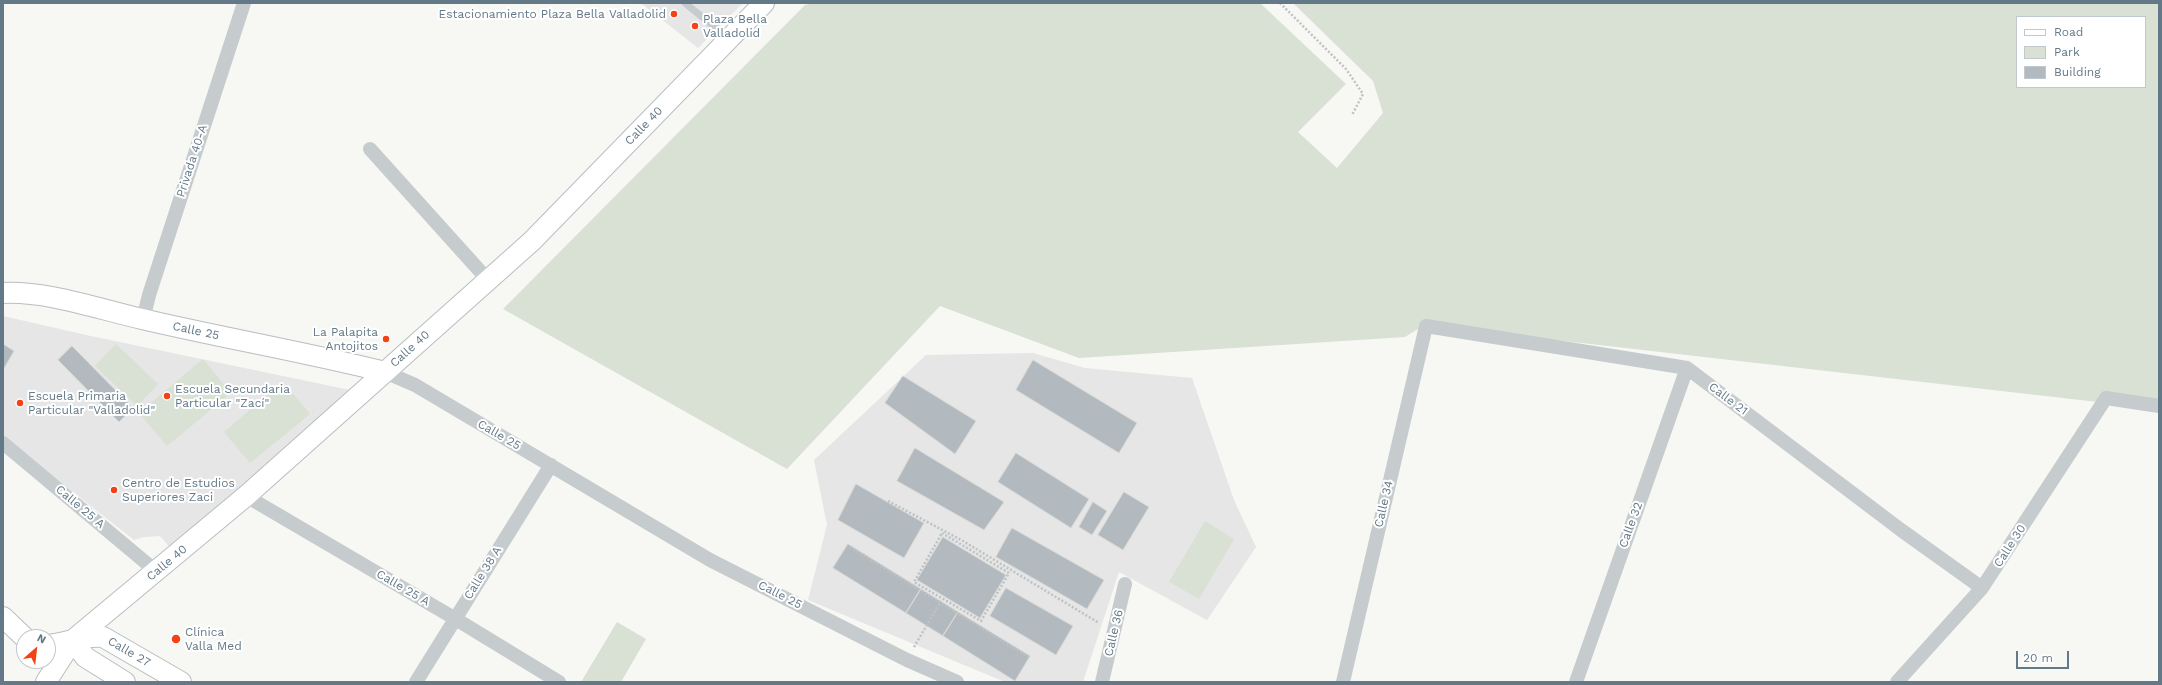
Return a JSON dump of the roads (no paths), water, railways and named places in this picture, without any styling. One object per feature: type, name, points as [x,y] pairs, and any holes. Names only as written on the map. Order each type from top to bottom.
[{"type":"main road","name":"Calle 40","points":[[46,682],[73,640],[157,572],[246,496],[532,241],[764,3]]},
{"type":"main road","name":"Calle 25","points":[[3,293],[14,292],[67,301],[143,320],[385,372]]},
{"type":"main road","points":[[3,617],[16,629]]},
{"type":"main road","name":"Calle 27","points":[[56,644],[89,636],[103,637],[181,682]]},
{"type":"main road","points":[[73,640],[85,658],[125,682]]},
{"type":"main road","points":[[41,669],[41,682]]},
{"type":"street","name":"Privada 40-A","points":[[143,320],[148,295],[244,3]]},
{"type":"street","points":[[370,149],[488,280]]},
{"type":"street","name":"Calle 21","points":[[1426,326],[1688,368],[1901,530],[1982,588]]},
{"type":"street","name":"Calle 34","points":[[1343,682],[1426,326]]},
{"type":"street","name":"Calle 32","points":[[1577,682],[1688,368]]},
{"type":"street","name":"Calle 25","points":[[385,372],[414,386],[551,465],[710,560],[907,660],[957,682]]},
{"type":"street","name":"Calle 30","points":[[1897,682],[1982,588],[2106,398],[2159,406]]},
{"type":"street","name":"Calle 25 A","points":[[3,443],[157,572]]},
{"type":"street","name":"Calle 38 A","points":[[416,682],[454,618],[551,465]]},
{"type":"street","name":"Calle 25 A","points":[[246,496],[454,618],[559,682]]},
{"type":"street","name":"Calle 36","points":[[1102,682],[1115,633],[1125,584]]},
{"type":"lane","points":[[685,3],[730,39]]},
{"type":"place","name":"Estacionamiento Plaza Bella Valladolid","points":[[674,14]]},
{"type":"place","name":"Plaza Bella Valladolid","points":[[695,26]]},
{"type":"place","name":"La Palapita Antojitos","points":[[386,339]]},
{"type":"place","name":"Escuela Secundaria Particular \"Zací\"","points":[[167,396]]},
{"type":"place","name":"Escuela Primaria Particular \"Valladolid\"","points":[[20,403]]},
{"type":"place","name":"Centro de Estudios Superiores Zaci","points":[[114,490]]},
{"type":"place","name":"Clínica Valla Med","points":[[176,639]]}]
